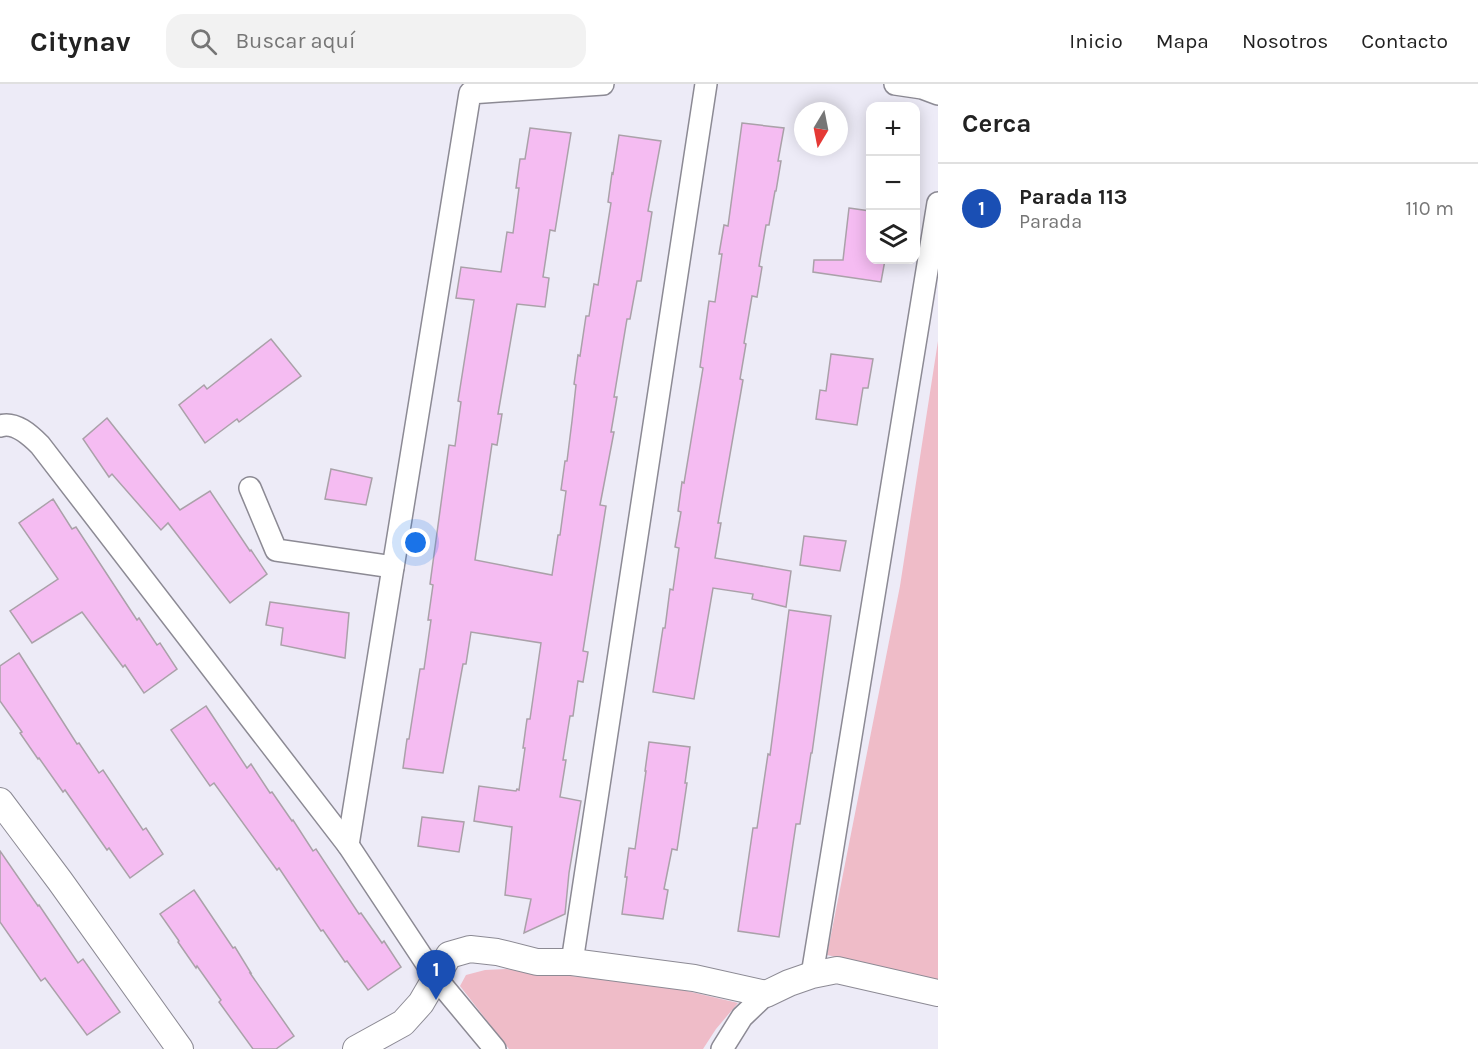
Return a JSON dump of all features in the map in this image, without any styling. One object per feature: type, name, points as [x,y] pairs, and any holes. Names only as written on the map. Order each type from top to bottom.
[{"type":"street","points":[[348,845],[470,93],[603,84]]},
{"type":"street","points":[[572,962],[706,84]]},
{"type":"street","points":[[895,84],[938,93]]},
{"type":"street","points":[[812,975],[937,216]]},
{"type":"street","points":[[0,426],[25,431],[40,445],[348,845],[436,978],[495,1049]]},
{"type":"street","points":[[250,488],[276,550],[393,567]]},
{"type":"street","points":[[0,801],[180,1049]]},
{"type":"street","points":[[356,1049],[403,1023],[421,1003],[450,955],[470,949],[497,952],[537,962],[572,962],[694,978],[766,994]]},
{"type":"street","points":[[722,1049],[742,1017],[766,994],[812,975],[837,970],[938,993]]},
{"type":"shaded area","points":[[938,341],[938,981],[827,955],[900,586]]},
{"type":"shaded area","points":[[506,969],[666,986],[738,1003],[703,1049],[509,1049],[460,986],[466,975],[485,970]]},
{"type":"building","points":[[742,123],[784,128],[776,191],[769,225],[766,225],[759,266],[762,267],[757,297],[752,296],[744,343],[746,344],[740,379],[743,380],[718,523],[721,523],[715,558],[791,571],[786,607],[752,599],[753,594],[713,588],[694,699],[653,692],[670,589],[673,590],[679,548],[675,547],[681,512],[678,511],[703,368],[700,367],[709,301],[715,302],[722,254],[719,254],[724,225],[728,226]]},
{"type":"building","points":[[530,128],[571,133],[555,231],[550,230],[543,277],[549,278],[545,307],[517,304],[498,414],[502,414],[497,445],[492,444],[475,560],[552,575],[566,491],[561,490],[565,461],[567,461],[578,355],[580,356],[594,284],[598,285],[619,135],[661,141],[648,211],[652,212],[641,281],[637,281],[630,319],[627,319],[614,397],[617,397],[611,432],[614,432],[600,505],[606,506],[583,651],[588,652],[583,682],[578,681],[563,760],[566,760],[560,797],[581,801],[565,914],[524,933],[531,899],[505,895],[512,827],[474,821],[479,786],[519,790],[527,719],[530,719],[541,643],[471,632],[443,773],[403,768],[420,669],[424,669],[431,620],[428,620],[433,585],[430,584],[449,445],[455,446],[461,402],[458,401],[474,300],[456,298],[461,267],[501,272],[507,232],[513,233],[520,159],[525,159]]},
{"type":"building","points":[[849,208],[866,210],[866,264],[884,264],[881,282],[813,272],[814,260],[843,260]]},
{"type":"building","points":[[271,339],[301,376],[239,422],[237,419],[205,443],[179,405],[204,385],[207,389]]},
{"type":"building","points":[[831,354],[873,359],[868,388],[863,388],[857,425],[816,419],[820,390],[826,391]]},
{"type":"building","points":[[107,418],[180,510],[210,491],[267,574],[230,603],[168,523],[161,530],[112,474],[109,477],[83,439]]},
{"type":"building","points":[[331,469],[372,478],[366,505],[325,499]]},
{"type":"building","points":[[53,499],[72,529],[76,527],[137,620],[139,618],[157,645],[160,643],[177,669],[144,693],[125,665],[123,667],[82,612],[32,643],[10,611],[58,579],[19,523]]},
{"type":"building","points":[[804,536],[846,541],[840,571],[800,565]]},
{"type":"building","points":[[270,602],[349,613],[345,658],[281,645],[283,628],[266,625]]},
{"type":"building","points":[[789,610],[831,616],[812,753],[800,824],[796,824],[779,937],[738,931],[753,828],[757,828],[768,754],[770,755]]},
{"type":"building","points":[[19,653],[77,744],[79,743],[99,773],[103,770],[143,830],[146,828],[163,854],[130,878],[109,848],[107,850],[65,790],[63,792],[38,759],[0,701],[0,666]]},
{"type":"building","points":[[206,706],[247,768],[251,764],[313,851],[316,849],[359,914],[361,913],[382,943],[384,941],[401,967],[368,990],[323,930],[321,931],[279,868],[277,870],[214,783],[210,786],[171,730]]},
{"type":"building","points":[[649,742],[690,747],[677,850],[672,849],[664,889],[668,890],[663,919],[622,914],[629,848],[635,849]]},
{"type":"building","points":[[422,817],[464,822],[459,852],[418,846]]},
{"type":"building","points":[[0,851],[78,963],[83,959],[120,1012],[87,1035],[45,978],[41,981],[0,922]]},
{"type":"building","points":[[194,890],[294,1036],[276,1049],[253,1049],[160,914]]},
{"type":"place","name":"Parada 113","points":[[436,1000]]}]
